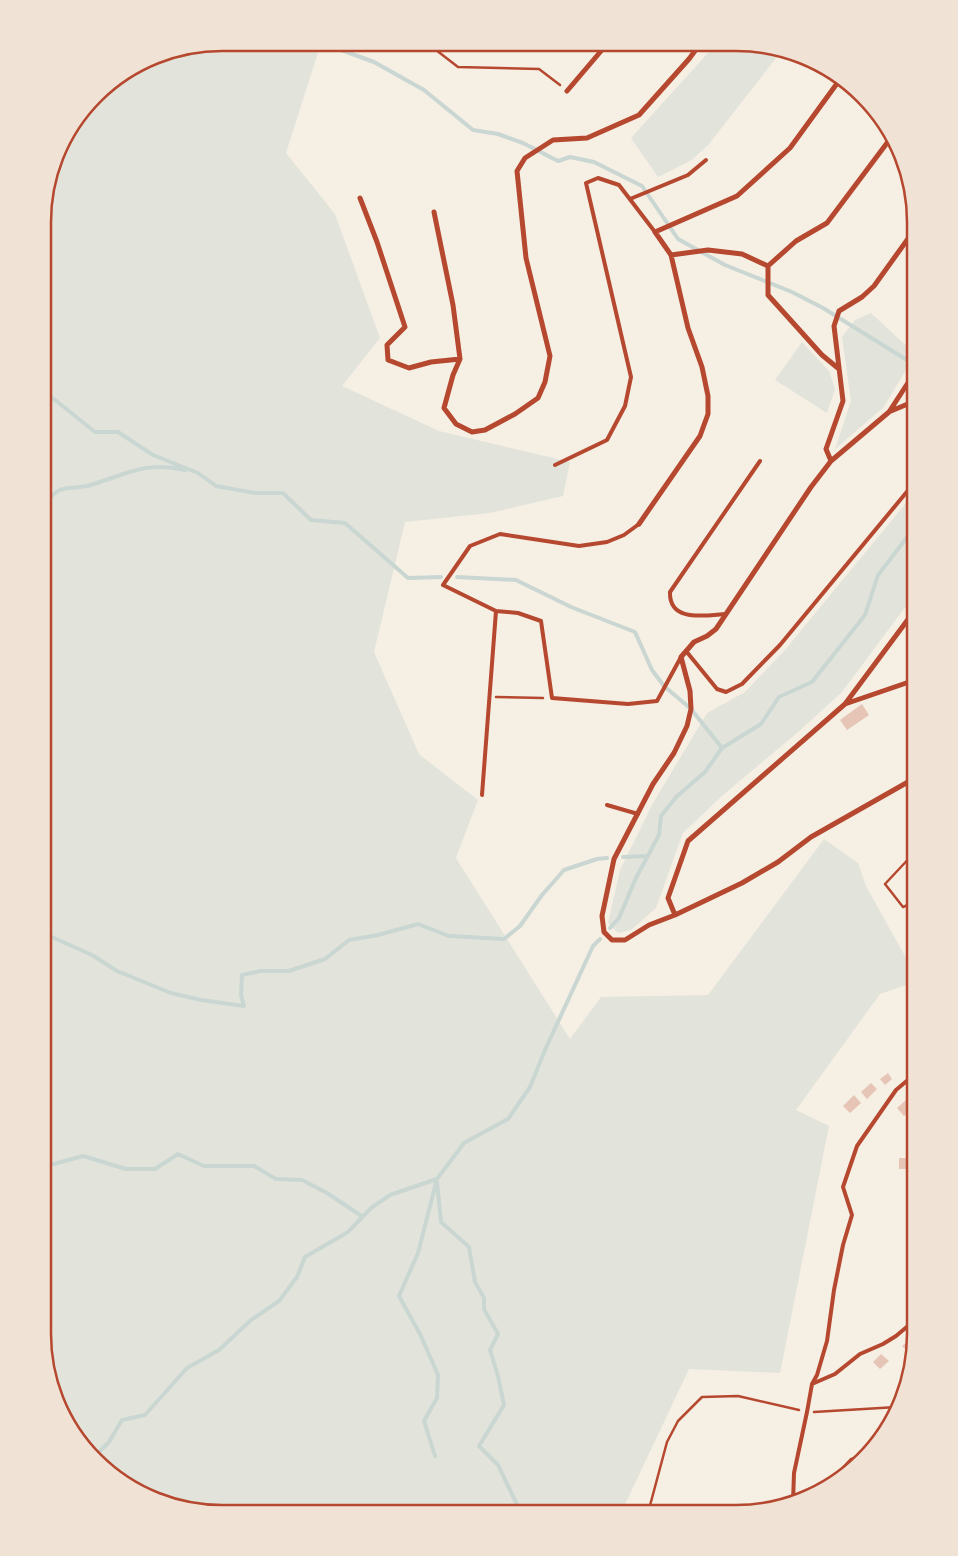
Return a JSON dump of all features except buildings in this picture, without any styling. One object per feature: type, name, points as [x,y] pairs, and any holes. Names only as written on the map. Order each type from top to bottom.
[{"type":"street","points":[[567,91],[601,51]]},
{"type":"street","points":[[434,212],[453,305],[460,359],[453,375],[444,408],[456,424],[472,432],[485,430],[515,414],[538,398],[545,382],[550,356],[526,258],[518,171],[525,158],[553,140],[587,138],[639,115],[695,51]]},
{"type":"street","points":[[639,524],[700,436],[708,414],[708,396],[702,367],[688,328],[671,255],[655,232],[737,196],[790,148],[836,84]]},
{"type":"street","points":[[839,368],[822,355],[768,295],[768,266],[796,241],[827,223],[887,143]]},
{"type":"street","points":[[360,198],[377,242],[404,327],[387,345],[388,360],[409,368],[431,362],[460,359]]},
{"type":"street","points":[[831,461],[826,449],[843,401],[834,326],[839,311],[852,304],[874,286],[907,242]]},
{"type":"street","points":[[671,255],[708,250],[742,254],[768,266]]},
{"type":"street","points":[[907,386],[889,412],[831,461],[811,487],[716,629],[694,642],[681,656],[690,691],[691,709],[687,726],[674,753],[653,784],[614,859],[602,916],[604,932],[612,940],[626,940],[649,925],[675,915],[742,883],[778,862],[811,837],[907,783]]},
{"type":"street","points":[[889,412],[907,404]]},
{"type":"street","points":[[675,915],[668,898],[688,841],[845,704],[907,621]]},
{"type":"street","points":[[845,704],[907,683]]},
{"type":"lane","points":[[630,199],[688,176],[706,160]]},
{"type":"lane","points":[[555,465],[607,440],[625,406],[631,377],[586,183],[598,178],[619,186],[655,232]]},
{"type":"lane","points":[[726,614],[694,616],[681,613],[673,606],[670,592],[675,582],[760,461]]},
{"type":"lane","points":[[686,651],[717,689],[726,692],[742,684],[780,645],[907,492]]},
{"type":"lane","points":[[639,524],[624,535],[607,542],[579,546],[500,534],[470,546],[444,585],[496,611],[518,613],[541,621],[552,698],[628,704],[657,701],[681,656]]},
{"type":"lane","points":[[482,795],[496,611]]},
{"type":"lane","points":[[606,806],[638,814]]},
{"type":"lane","points":[[794,1494],[794,1473],[812,1384],[817,1375],[827,1341],[834,1290],[843,1245],[852,1215],[843,1187],[857,1146],[896,1090],[906,1081]]},
{"type":"lane","points":[[812,1384],[835,1374],[860,1354],[883,1344],[906,1328]]},
{"type":"path","points":[[438,52],[458,67],[539,69],[567,91]]},
{"type":"path","points":[[490,696],[552,698]]},
{"type":"path","points":[[906,861],[885,884],[903,907],[906,906]]},
{"type":"path","points":[[650,1505],[666,1442],[678,1421],[702,1397],[738,1396],[807,1412],[889,1408]]},
{"type":"shaded area","points":[[710,51],[736,51],[777,57],[709,144],[692,160],[658,177],[631,138]]},
{"type":"shaded area","points":[[211,52],[318,52],[286,153],[335,214],[380,338],[342,386],[439,431],[570,462],[563,496],[490,513],[405,522],[374,652],[419,754],[478,800],[456,858],[570,1039],[601,997],[708,995],[824,839],[858,863],[866,886],[906,958],[906,985],[880,994],[796,1110],[829,1126],[780,1373],[689,1369],[625,1505],[222,1505],[178,1499],[157,1492],[137,1482],[101,1455],[74,1419],[64,1399],[55,1367],[51,1334],[51,222],[53,200],[60,167],[80,127],[110,94],[127,80],[157,64],[189,55]]},
{"type":"shaded area","points":[[871,313],[907,346],[907,368],[884,407],[835,449],[851,401],[842,337],[855,320]]},
{"type":"shaded area","points":[[802,342],[829,371],[835,389],[827,413],[775,380]]},
{"type":"shaded area","points":[[907,502],[907,605],[842,692],[797,733],[723,795],[683,833],[656,908],[631,930],[618,933],[608,923],[620,870],[653,803],[707,713],[745,692],[785,650]]},
{"type":"waterway","points":[[346,52],[374,62],[424,90],[473,130],[498,134],[523,143],[558,161],[570,157],[594,162],[642,186],[678,239],[725,265],[792,292],[823,308],[907,360]]},
{"type":"waterway","points":[[51,398],[95,432],[118,432],[153,455],[198,473],[216,486],[255,493],[283,493],[311,520],[345,523],[408,578],[441,577]]},
{"type":"waterway","points":[[51,497],[66,488],[94,484],[128,472],[160,467],[185,470]]},
{"type":"waterway","points":[[610,928],[619,918],[636,878],[659,835],[661,816],[676,797],[705,772],[722,748],[761,724],[779,697],[812,682],[865,615],[878,575],[907,538]]},
{"type":"waterway","points":[[457,577],[516,580],[571,607],[635,632],[652,670],[664,686],[691,709],[722,748]]},
{"type":"waterway","points":[[623,857],[648,856]]},
{"type":"waterway","points":[[51,937],[92,955],[117,971],[171,993],[201,1000],[244,1006],[241,995],[242,975],[261,971],[289,971],[325,959],[349,940],[378,935],[418,924],[449,936],[504,939],[520,926],[542,895],[564,870],[597,859],[607,858]]},
{"type":"waterway","points":[[435,1456],[424,1421],[437,1398],[438,1375],[421,1336],[399,1296],[418,1253],[437,1179],[464,1143],[508,1119],[530,1087],[593,946],[600,939]]},
{"type":"waterway","points":[[51,1164],[83,1156],[126,1169],[155,1169],[178,1154],[204,1166],[254,1166],[276,1179],[302,1180],[327,1193],[363,1217]]},
{"type":"waterway","points":[[99,1452],[109,1442],[122,1420],[145,1415],[187,1368],[219,1350],[251,1320],[279,1301],[297,1277],[305,1257],[348,1232],[371,1208],[390,1195],[437,1179]]},
{"type":"waterway","points":[[437,1182],[441,1222],[469,1247],[475,1282],[484,1298],[484,1309],[498,1334],[490,1350],[504,1405],[479,1446],[498,1465],[517,1505]]}]
